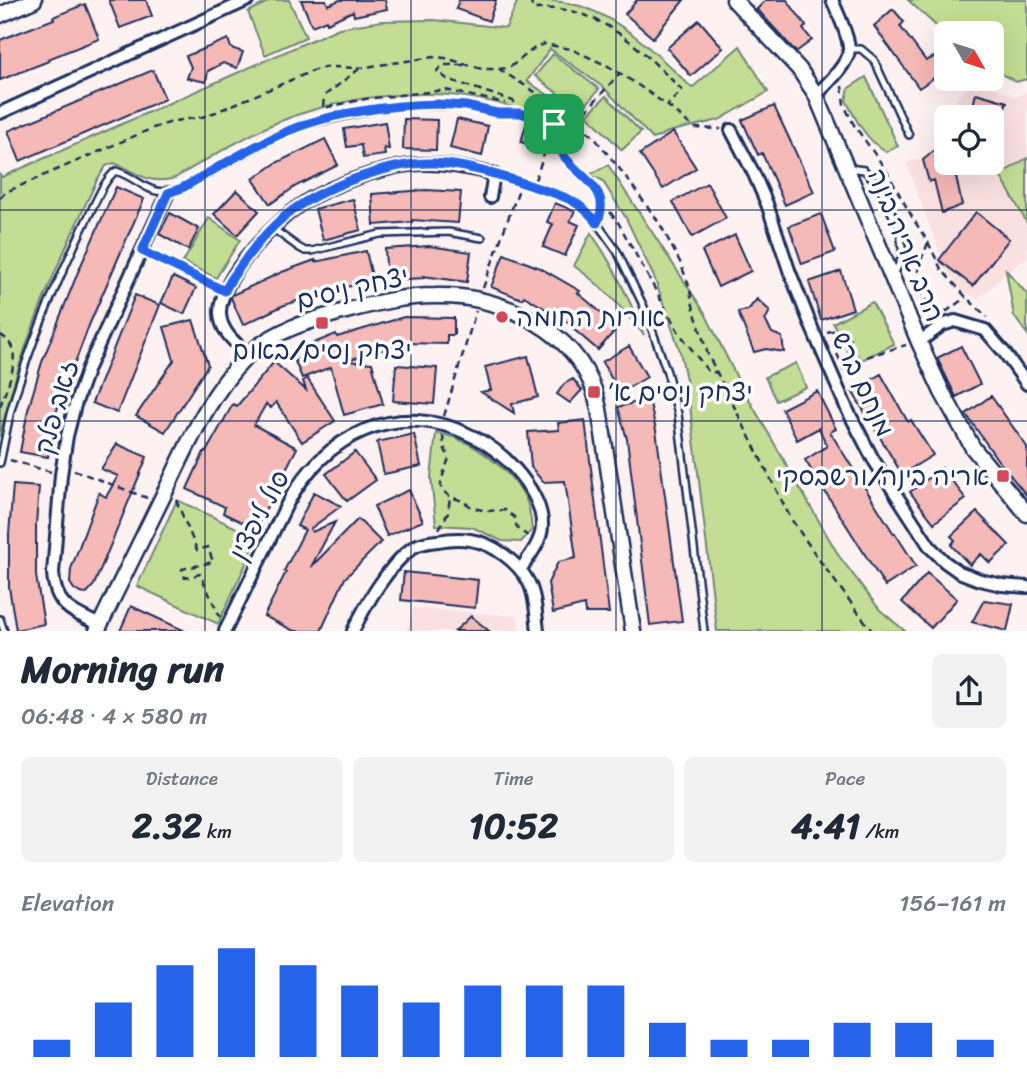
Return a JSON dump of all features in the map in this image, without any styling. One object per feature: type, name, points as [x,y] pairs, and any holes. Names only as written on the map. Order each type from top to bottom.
[{"type":"street","points":[[0,15],[34,0]]},
{"type":"street","points":[[0,113],[248,0]]},
{"type":"street","name":"הרב אריה בינה","points":[[734,0],[799,69],[816,95],[942,392],[973,448],[1027,514]]},
{"type":"street","points":[[816,95],[845,62],[849,49],[832,0]]},
{"type":"street","name":"מנחם ברש","points":[[731,130],[759,184],[812,328],[847,409],[873,459],[930,547],[945,562],[959,572],[980,580],[1027,587]]},
{"type":"street","points":[[248,354],[226,333],[220,311],[225,291],[246,258],[272,228],[311,198],[363,176],[390,168],[433,163],[494,174],[490,197]]},
{"type":"street","name":"זאב פלק","points":[[99,628],[64,605],[54,586],[53,573],[67,436],[88,368],[168,193]]},
{"type":"street","name":"יצחק ניסים","points":[[99,628],[195,429],[225,382],[248,354],[284,331],[304,323],[383,301],[437,296],[479,299],[517,313],[554,336],[568,349],[590,380],[598,401],[633,631]]},
{"type":"street","points":[[919,342],[942,325],[955,321],[985,330],[1027,384]]},
{"type":"street","name":"סול ליפצין","points":[[227,627],[297,486],[319,460],[348,438],[398,421],[442,423],[492,448],[509,461],[533,494],[542,527],[537,543],[520,570]]},
{"type":"street","points":[[353,631],[371,598],[404,555],[415,546],[455,539],[472,540],[506,556],[520,570],[533,595],[538,631]]},
{"type":"lane","points":[[849,49],[861,49],[874,60],[909,135]]},
{"type":"lane","points":[[1,460],[11,411],[46,310],[68,260],[111,175],[116,171],[145,188],[168,193],[182,188],[280,134],[303,125],[410,105],[466,106],[497,113],[520,113],[554,124],[562,154],[597,190],[603,211],[597,223]]},
{"type":"lane","points":[[848,168],[864,170],[878,184],[900,231],[903,255],[892,278]]},
{"type":"lane","points":[[494,174],[562,195],[578,203],[591,215],[617,251],[644,307],[667,372],[678,414],[704,631]]},
{"type":"lane","points":[[272,228],[305,251],[380,234],[448,232],[482,238]]},
{"type":"lane","points":[[0,619],[4,631]]},
{"type":"path","points":[[530,0],[533,9],[565,10],[587,17],[631,42],[682,90],[668,106]]},
{"type":"path","points":[[0,198],[6,192],[153,128],[216,112],[317,69],[358,68],[433,57],[482,69],[509,68],[544,44],[571,49],[608,66],[668,106],[694,128],[731,130]]},
{"type":"path","points":[[845,62],[842,89],[844,105],[853,125],[886,170],[941,269],[992,323]]},
{"type":"path","points":[[468,65],[442,65],[438,71],[447,79],[513,101],[523,111]]},
{"type":"path","points":[[499,69],[565,111],[593,136],[660,224],[689,286],[708,355],[791,519],[872,631]]},
{"type":"path","points":[[577,121],[619,73]]},
{"type":"path","points":[[532,187],[554,124]]},
{"type":"path","points":[[600,198],[619,224],[678,331],[706,370],[718,373]]},
{"type":"path","points":[[928,242],[917,279],[921,293],[932,307],[947,311],[965,297]]},
{"type":"path","points":[[142,251],[225,291]]},
{"type":"path","points":[[827,331],[844,328],[859,359],[919,342]]},
{"type":"path","points":[[0,335],[9,340],[14,351],[14,363],[0,407]]},
{"type":"path","points":[[832,344],[844,368],[834,377]]},
{"type":"path","points":[[442,423],[444,447],[449,458],[441,489],[450,497],[473,508],[487,511],[505,510],[514,517],[517,528],[537,543]]},
{"type":"path","points":[[1,460],[62,470],[177,501],[197,550],[208,547],[213,562],[182,569],[185,578],[200,574],[218,616],[227,627]]},
{"type":"path","points":[[428,542],[442,526],[448,513],[450,497]]},
{"type":"shaded area","points":[[964,91],[1002,91],[1015,97],[1027,92],[1027,259],[978,299],[960,289],[945,266],[906,163],[922,158],[934,147],[934,175],[1004,175],[1004,105],[951,105]]},
{"type":"shaded area","points":[[413,608],[518,616],[519,631],[406,631]]},
{"type":"green space","points":[[271,0],[289,0],[306,37],[265,55],[248,12]]},
{"type":"green space","points":[[518,0],[562,2],[599,13],[633,34],[692,88],[740,46],[768,92],[719,120],[668,132],[653,139],[604,88],[550,49],[527,81],[557,101],[544,116],[502,104],[444,94],[372,97],[314,109],[278,122],[238,141],[175,178],[150,179],[114,163],[106,166],[82,211],[41,306],[18,371],[0,437],[0,175],[2,177],[339,28],[382,21],[434,20],[506,28]]},
{"type":"green space","points":[[908,0],[1027,0],[1027,79],[1016,82],[1004,76],[1004,21],[934,21],[934,24]]},
{"type":"green space","points":[[553,54],[599,89],[581,111],[535,76]]},
{"type":"green space","points":[[866,77],[898,146],[886,152],[867,136],[846,100],[849,88]]},
{"type":"green space","points":[[606,96],[641,132],[622,150],[587,115]]},
{"type":"green space","points":[[1027,158],[1027,223],[1000,175],[1004,175]]},
{"type":"green space","points":[[608,165],[705,313],[740,384],[839,556],[880,610],[905,631],[717,631],[688,389],[680,351],[654,277],[626,218],[602,180],[589,175]]},
{"type":"green space","points":[[209,218],[240,240],[216,278],[183,262]]},
{"type":"green space","points":[[591,233],[620,282],[644,335],[612,298],[574,266]]},
{"type":"green space","points":[[1006,270],[1027,294],[1027,334],[1014,316]]},
{"type":"green space","points":[[872,302],[894,344],[854,364],[833,323]]},
{"type":"green space","points":[[796,363],[806,387],[776,401],[765,377]]},
{"type":"green space","points":[[436,433],[455,438],[477,449],[513,480],[525,497],[531,517],[532,530],[521,542],[502,541],[472,527],[436,525],[431,477]]},
{"type":"green space","points":[[177,500],[258,538],[218,624],[137,586]]},
{"type":"building","points":[[109,0],[146,0],[152,16],[120,28]]},
{"type":"building","points":[[301,0],[326,0],[328,5],[340,0],[385,0],[387,9],[354,16],[353,11],[327,23],[326,20],[312,26]]},
{"type":"building","points":[[459,0],[496,0],[489,21],[456,9]]},
{"type":"building","points":[[637,0],[684,0],[653,38],[625,14]]},
{"type":"building","points":[[766,0],[787,0],[806,26],[803,29],[812,40],[796,52],[757,9]]},
{"type":"building","points":[[85,4],[99,39],[0,80],[0,40]]},
{"type":"building","points":[[893,9],[904,22],[900,26],[926,61],[934,57],[934,78],[919,88],[874,26]]},
{"type":"building","points":[[699,20],[723,48],[691,76],[667,48]]},
{"type":"building","points":[[228,39],[231,48],[243,52],[237,68],[223,63],[208,71],[206,82],[187,78],[191,67],[186,56]]},
{"type":"building","points":[[153,70],[165,99],[20,161],[8,131]]},
{"type":"building","points":[[976,93],[1007,102],[1004,108],[1004,105],[973,105]]},
{"type":"building","points":[[774,106],[814,192],[785,205],[762,153],[758,155],[742,120]]},
{"type":"building","points":[[404,119],[437,120],[436,150],[403,149]]},
{"type":"building","points":[[457,119],[488,126],[482,156],[450,148]]},
{"type":"building","points":[[527,121],[544,126],[538,148],[521,142]]},
{"type":"building","points":[[385,122],[389,149],[384,148],[385,155],[363,158],[361,145],[347,147],[344,129]]},
{"type":"building","points":[[673,132],[696,168],[663,189],[640,154]]},
{"type":"building","points":[[325,139],[338,165],[296,186],[270,204],[253,179],[276,163]]},
{"type":"building","points":[[934,151],[934,175],[956,175],[962,205],[942,213],[934,180],[929,182],[923,160]]},
{"type":"building","points":[[707,183],[726,218],[692,237],[673,202]]},
{"type":"building","points":[[116,187],[144,199],[73,368],[70,367],[55,417],[48,457],[20,452],[28,410],[42,362]]},
{"type":"building","points":[[237,190],[259,211],[237,235],[214,214]]},
{"type":"building","points":[[426,190],[461,192],[458,223],[412,220],[374,225],[372,194]]},
{"type":"building","points":[[353,199],[361,230],[323,240],[315,209]]},
{"type":"building","points":[[555,203],[575,211],[570,221],[579,225],[565,256],[543,247],[553,224],[547,222]]},
{"type":"building","points":[[976,212],[1009,239],[973,286],[939,260]]},
{"type":"building","points":[[170,213],[199,229],[188,250],[159,234]]},
{"type":"building","points":[[821,214],[835,252],[802,264],[789,226]]},
{"type":"building","points":[[735,235],[751,271],[718,287],[702,251]]},
{"type":"building","points":[[429,246],[471,252],[467,282],[423,276],[424,278],[387,280],[385,249]]},
{"type":"building","points":[[366,251],[373,281],[338,287],[282,306],[243,325],[232,295],[315,260]]},
{"type":"building","points":[[504,254],[540,268],[580,291],[578,293],[618,327],[598,350],[572,328],[574,326],[524,296],[522,299],[491,287]]},
{"type":"building","points":[[841,271],[853,309],[821,320],[809,282]]},
{"type":"building","points":[[173,277],[196,288],[184,314],[161,303]]},
{"type":"building","points":[[135,295],[160,305],[117,413],[92,403]]},
{"type":"building","points":[[757,299],[770,311],[765,320],[772,333],[782,337],[784,352],[766,349],[754,352],[738,312],[748,310]]},
{"type":"building","points":[[404,317],[454,318],[454,335],[447,335],[447,344],[406,343],[345,361],[372,363],[383,404],[344,415],[331,367],[302,378],[291,352],[336,334],[337,337]]},
{"type":"building","points":[[193,320],[208,365],[165,432],[136,416],[174,360],[164,327]]},
{"type":"building","points":[[629,346],[647,377],[620,393],[602,362]]},
{"type":"building","points":[[961,346],[980,384],[956,397],[937,358]]},
{"type":"building","points":[[528,356],[538,397],[512,404],[514,413],[481,392],[491,390],[485,367]]},
{"type":"building","points":[[274,362],[306,390],[303,381],[307,378],[335,421],[302,442],[276,402],[271,408],[266,404],[254,425],[297,448],[256,529],[223,513],[225,507],[187,489],[204,452],[233,404],[237,406]]},
{"type":"building","points":[[396,365],[437,368],[434,404],[393,401]]},
{"type":"building","points":[[881,374],[908,422],[911,420],[933,455],[902,474],[852,391]]},
{"type":"building","points":[[573,379],[582,390],[570,403],[557,394],[564,384]]},
{"type":"building","points":[[817,391],[836,429],[830,432],[916,566],[885,586],[805,460],[827,446],[819,428],[797,440],[782,409]]},
{"type":"building","points":[[991,396],[1027,447],[1027,496],[966,414]]},
{"type":"building","points":[[649,399],[656,430],[682,621],[650,625],[627,439],[618,407]]},
{"type":"building","points":[[585,420],[609,613],[585,613],[584,605],[553,613],[548,583],[558,562],[576,558],[565,481],[543,482],[531,467],[528,432],[559,430],[558,423]]},
{"type":"building","points":[[414,434],[421,466],[384,474],[377,442]]},
{"type":"building","points":[[117,444],[147,457],[94,585],[86,594],[80,593],[70,583],[71,569],[99,493],[106,497],[118,476],[101,469]]},
{"type":"building","points":[[355,452],[376,480],[347,501],[326,474]]},
{"type":"building","points":[[942,468],[966,499],[934,523],[910,492]]},
{"type":"building","points":[[13,485],[39,487],[36,576],[44,624],[16,630],[9,587]]},
{"type":"building","points":[[409,490],[423,521],[387,536],[374,506]]},
{"type":"building","points":[[314,492],[341,506],[310,529],[312,532],[335,522],[311,567],[358,519],[381,542],[345,578],[321,631],[294,631],[264,616],[305,530],[297,526]]},
{"type":"building","points":[[977,512],[1009,545],[990,563],[981,554],[970,565],[951,545],[955,540],[951,536]]},
{"type":"building","points":[[404,572],[478,580],[475,608],[401,600]]},
{"type":"building","points":[[927,573],[957,599],[931,628],[902,602]]},
{"type":"building","points":[[984,600],[1013,604],[1007,631],[972,622]]},
{"type":"building","points":[[131,606],[185,631],[120,631]]},
{"type":"building","points":[[471,616],[489,631],[455,631]]},
{"type":"place","name":"אורות החומה","points":[[502,317]]},
{"type":"place","name":"יצחק נסים/באום","points":[[322,323]]},
{"type":"place","name":"יצחק ניסים א׳","points":[[594,392]]},
{"type":"place","name":"אריה בינה/ורשבסקי","points":[[1003,476]]},
{"type":"route","points":[[438,104],[466,106],[497,113],[520,113],[554,124],[562,154],[597,190],[603,211],[597,223],[578,203],[562,195],[494,174],[433,163],[390,168],[363,176],[311,198],[286,215],[265,236],[246,258],[225,291],[142,251],[168,193],[182,188],[280,134],[303,125],[374,110],[438,104]]}]
